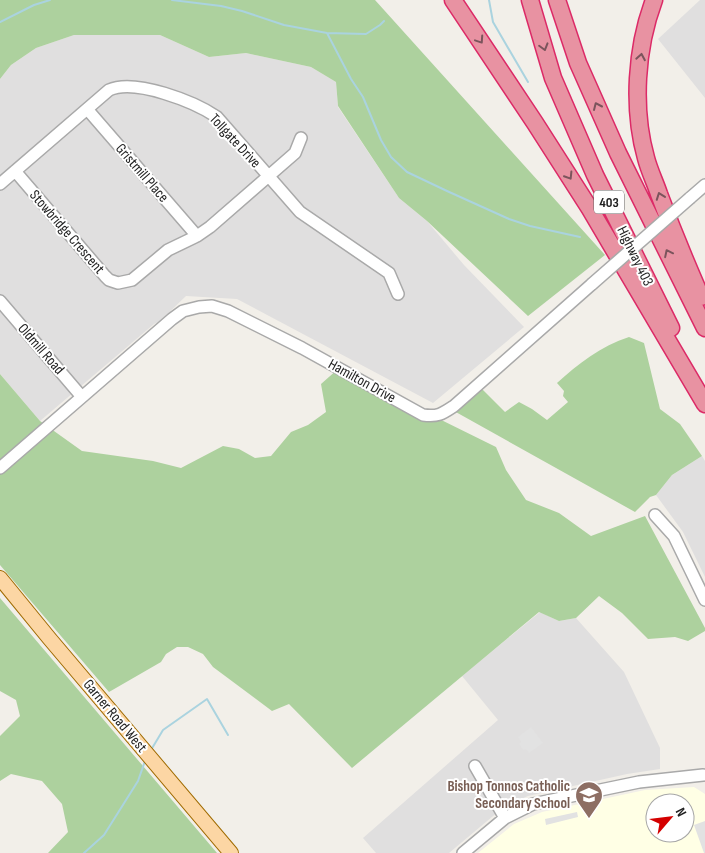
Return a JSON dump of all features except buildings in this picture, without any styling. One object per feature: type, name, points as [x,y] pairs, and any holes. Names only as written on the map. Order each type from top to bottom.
[{"type":"highway","points":[[453,0],[590,209],[705,404]]},
{"type":"highway","name":"Highway 403","points":[[530,0],[553,78],[595,175],[705,397]]},
{"type":"highway","name":"Highway 403","points":[[557,0],[578,63],[618,153],[705,328]]},
{"type":"highway","points":[[654,0],[648,16],[639,68],[639,116],[646,158],[670,225],[705,306]]},
{"type":"main road","name":"Garner Road West","points":[[0,578],[231,853]]},
{"type":"street","name":"Tollgate Drive","points":[[0,184],[114,88],[160,91],[200,107],[217,117],[300,212],[389,273],[398,294]]},
{"type":"street","name":"Gristmill Place","points":[[87,109],[197,236]]},
{"type":"street","name":"Stowbridge Crescent","points":[[15,171],[104,276],[114,281],[122,282],[132,280],[168,250],[210,228],[295,153],[301,138]]},
{"type":"street","name":"Hamilton Drive","points":[[0,468],[175,316],[194,308],[212,306],[235,314],[423,415],[435,416],[444,413],[705,185]]},
{"type":"street","name":"Oldmill Road","points":[[0,301],[82,396]]},
{"type":"street","points":[[655,515],[674,536],[705,600]]},
{"type":"street","points":[[475,766],[505,818]]},
{"type":"street","points":[[463,853],[505,818],[533,804],[639,782],[704,773]]},
{"type":"shaded area","points":[[700,0],[705,0],[705,98],[658,39]]},
{"type":"shaded area","points":[[74,35],[160,35],[209,57],[246,53],[311,67],[336,82],[338,107],[399,198],[427,221],[464,265],[524,327],[433,403],[237,299],[186,296],[160,321],[154,324],[40,421],[0,374],[0,79],[11,65],[36,48]]},
{"type":"shaded area","points":[[702,456],[705,461],[705,577],[683,532],[656,495],[672,475]]},
{"type":"shaded area","points":[[540,612],[559,621],[576,618],[624,672],[660,748],[660,769],[627,774],[528,796],[505,806],[449,853],[376,853],[363,838],[498,720],[462,676]]},
{"type":"shaded area","points":[[531,727],[543,743],[529,753],[526,749],[523,750],[519,744],[521,742],[518,737]]},
{"type":"shaded area","name":"Bishop Tonnos Catholic Secondary School","points":[[694,787],[705,794],[705,853],[478,853],[514,824],[542,812],[645,790]]},
{"type":"shaded area","points":[[577,812],[578,817],[546,825],[545,819]]},
{"type":"shaded area","points":[[705,821],[705,853],[695,828],[695,825]]},
{"type":"green space","points":[[0,0],[375,0],[605,255],[528,316],[427,221],[399,198],[338,106],[336,82],[311,67],[246,53],[209,57],[160,35],[74,35],[36,48],[11,65],[0,79]]},
{"type":"green space","points":[[629,337],[644,343],[660,409],[680,424],[702,456],[672,475],[656,495],[650,497],[635,512],[454,411],[481,388],[505,412],[519,402],[547,420],[568,402],[563,396],[564,391],[557,383],[590,356],[609,345]]},
{"type":"green space","points":[[338,369],[496,447],[506,470],[526,500],[559,513],[591,536],[645,516],[705,631],[688,641],[675,637],[648,639],[622,613],[599,596],[576,618],[559,621],[539,612],[352,768],[289,704],[272,711],[213,667],[203,654],[188,647],[177,647],[166,654],[161,662],[109,692],[0,565],[0,374],[40,421],[82,451],[153,461],[181,468],[223,446],[239,449],[255,458],[271,456],[291,432],[308,425],[326,412],[321,384]]},
{"type":"green space","points":[[0,598],[217,853],[48,853],[68,832],[62,804],[42,781],[11,774],[0,781],[0,736],[20,716],[16,700],[0,691]]},
{"type":"waterway","points":[[0,22],[34,5],[50,0]]},
{"type":"waterway","points":[[172,0],[221,6],[284,25],[327,33],[366,34],[384,21]]},
{"type":"waterway","points":[[489,0],[493,22],[528,82]]},
{"type":"waterway","points":[[327,33],[351,79],[363,97],[381,140],[391,157],[407,172],[509,219],[530,226],[580,237]]},
{"type":"waterway","points":[[151,750],[163,730],[207,699],[228,735]]},
{"type":"waterway","points":[[84,853],[104,835],[138,781],[145,761]]},
{"type":"place","name":"Bishop Tonnos Catholic Secondary School","points":[[589,819]]}]
